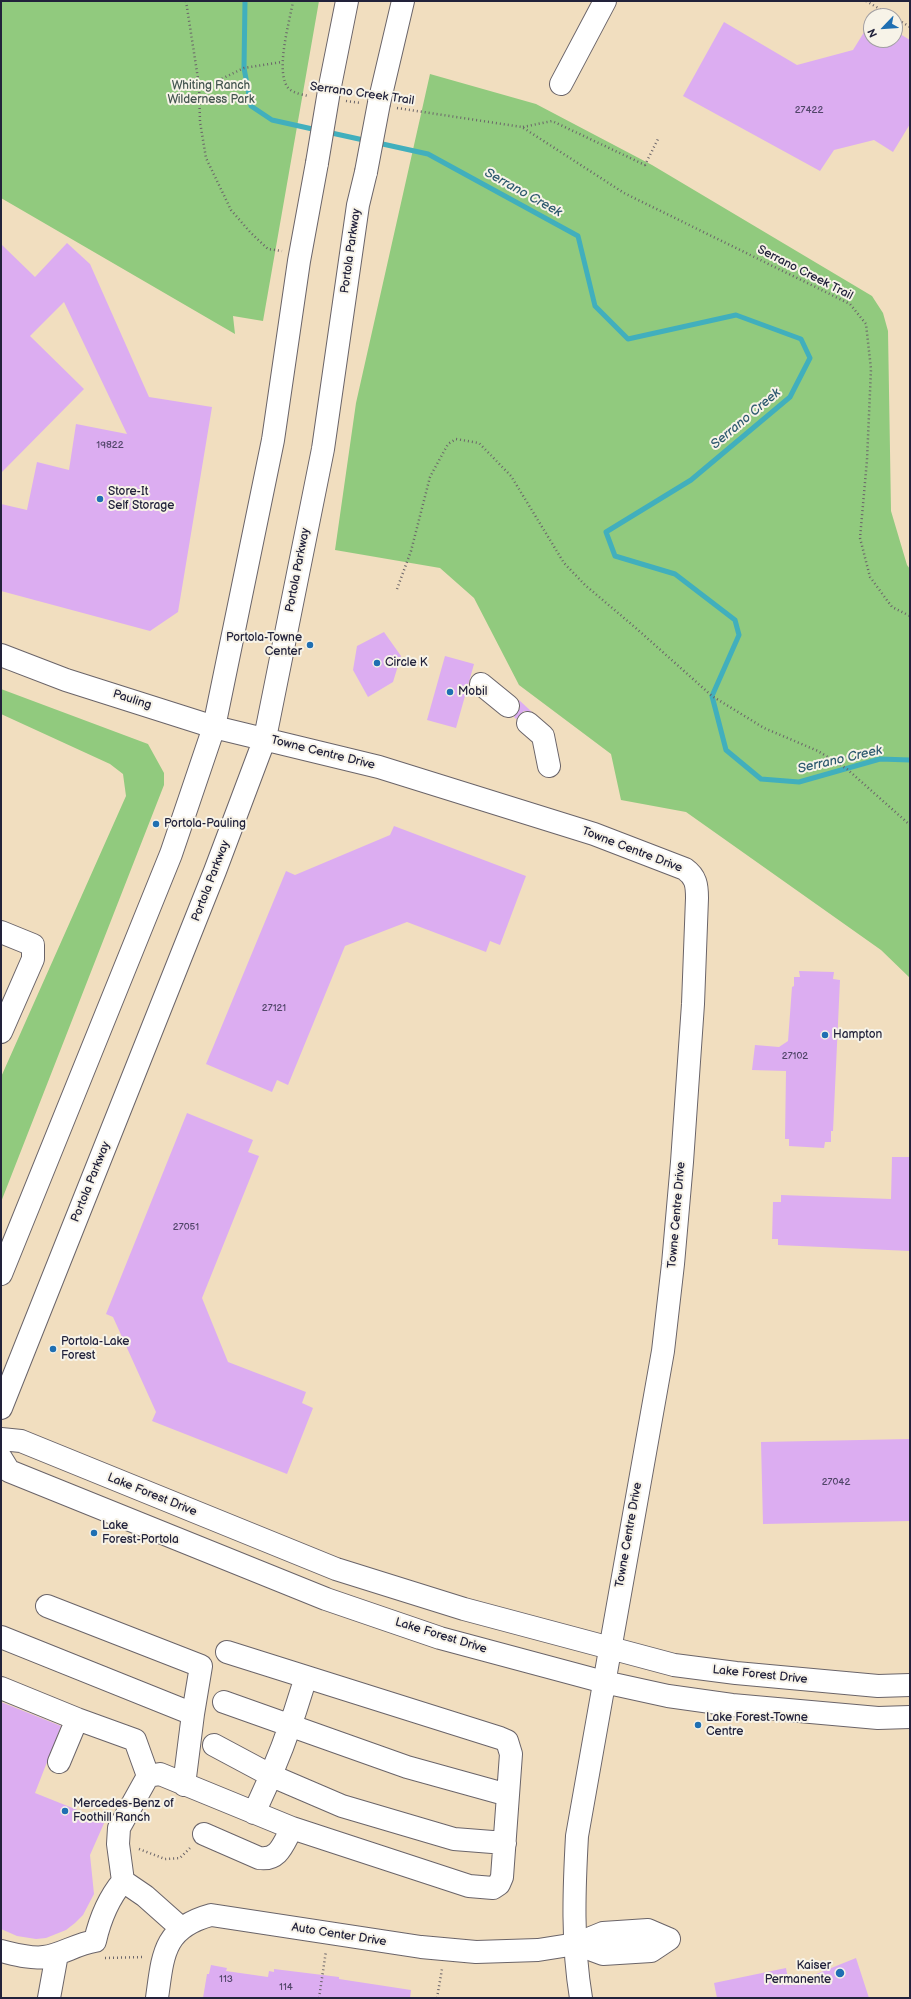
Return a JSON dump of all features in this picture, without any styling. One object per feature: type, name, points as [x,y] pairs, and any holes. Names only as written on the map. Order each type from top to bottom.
[{"type":"main road","points":[[1,1274],[171,854],[214,727],[273,440],[300,254],[328,96],[347,1]]},
{"type":"main road","name":"Portola Parkway","points":[[1,1408],[215,871],[265,738],[323,449],[358,205],[379,104],[403,1]]},
{"type":"main road","points":[[561,84],[605,1]]},
{"type":"main road","name":"Pauling","points":[[1,655],[66,680],[214,727],[265,738]]},
{"type":"main road","points":[[481,684],[508,706]]},
{"type":"main road","points":[[528,723],[543,736],[549,766]]},
{"type":"main road","name":"Towne Centre Drive","points":[[265,738],[379,767],[594,834],[685,869],[694,878],[697,898],[693,1004],[673,1264],[663,1351],[577,1836],[573,1895],[578,1978],[581,1998]]},
{"type":"main road","points":[[1,932],[33,945],[33,959],[1,1032]]},
{"type":"main road","name":"Lake Forest Drive","points":[[1,1439],[21,1441],[336,1570],[464,1609],[610,1649],[674,1665],[736,1674],[878,1686],[910,1685]]},
{"type":"main road","name":"Lake Forest Drive","points":[[1,1458],[9,1471],[326,1600],[440,1638],[604,1682],[668,1696],[732,1705],[878,1718],[910,1718]]},
{"type":"main road","points":[[47,1606],[200,1666],[184,1785]]},
{"type":"main road","points":[[1,1637],[193,1714]]},
{"type":"main road","points":[[148,1776],[160,1774],[292,1828],[469,1886],[493,1888],[499,1884],[502,1877],[511,1754],[507,1741],[227,1652]]},
{"type":"main road","points":[[254,1813],[272,1776],[291,1726],[306,1677]]},
{"type":"main road","points":[[1,1688],[77,1719],[135,1740],[148,1776],[119,1828],[118,1844],[123,1880],[112,1894],[99,1924],[95,1941],[74,1946],[57,1954],[44,1957],[1,1951]]},
{"type":"main road","points":[[224,1702],[407,1767],[508,1795]]},
{"type":"main road","points":[[59,1762],[77,1719]]},
{"type":"main road","points":[[214,1745],[272,1776],[342,1806],[454,1839],[505,1843]]},
{"type":"main road","points":[[204,1834],[259,1858],[267,1859],[277,1855],[292,1828]]},
{"type":"main road","points":[[123,1880],[145,1896],[181,1928]]},
{"type":"main road","name":"Auto Center Drive","points":[[157,1998],[163,1956],[170,1941],[181,1928],[194,1920],[211,1915],[445,1950],[476,1952],[538,1950],[576,1944]]},
{"type":"main road","points":[[49,1998],[57,1954]]},
{"type":"path","points":[[186,1],[200,85],[200,122],[206,158],[231,210],[250,232],[268,248],[300,254]]},
{"type":"path","name":"Serrano Creek Trail","points":[[293,1],[282,62],[284,78],[289,88],[301,95],[328,96],[522,127],[552,121],[645,165],[658,139]]},
{"type":"path","points":[[866,1],[878,8]]},
{"type":"path","points":[[200,85],[213,83],[244,68],[282,62]]},
{"type":"path","name":"Serrano Creek Trail","points":[[522,127],[624,193],[850,304],[866,324],[871,370],[867,460],[860,538],[870,577],[892,607],[910,616]]},
{"type":"path","points":[[396,589],[411,551],[430,477],[448,444],[456,439],[479,443],[510,476],[564,563],[585,585],[638,629],[712,696],[764,728],[818,751],[847,769],[910,825]]},
{"type":"path","points":[[120,1858],[134,1848],[165,1859],[180,1858],[204,1834]]},
{"type":"path","points":[[319,1998],[329,1933]]},
{"type":"path","points":[[438,1998],[445,1950]]},
{"type":"path","points":[[100,1958],[163,1956]]},
{"type":"green space","name":"Whiting Ranch Wilderness Park","points":[[1,1],[319,1],[263,321],[233,316],[235,334],[1,198]]},
{"type":"green space","points":[[430,74],[536,104],[652,165],[872,296],[883,313],[888,331],[891,511],[907,565],[910,569],[910,978],[881,950],[686,812],[621,800],[611,754],[519,685],[474,598],[440,568],[335,550],[356,403]]},
{"type":"green space","points":[[1,689],[148,744],[164,773],[164,785],[1,1202],[1,1077],[126,796],[123,774],[110,764],[1,714]]},
{"type":"building","points":[[724,22],[797,65],[853,50],[863,34],[863,48],[903,48],[903,36],[910,40],[910,124],[893,152],[874,140],[834,150],[820,171],[683,96]]},
{"type":"building","name":"Store-It Self Storage","points":[[67,243],[90,264],[149,397],[212,407],[178,612],[150,631],[1,591],[1,504],[27,510],[37,462],[69,470],[76,424],[127,434],[64,302],[30,336],[84,389],[1,473],[1,244],[35,277]]},
{"type":"building","name":"Circle K","points":[[384,632],[401,656],[393,682],[368,697],[353,670],[357,646]]},
{"type":"building","name":"Mobil","points":[[445,656],[474,664],[456,728],[427,720]]},
{"type":"building","points":[[519,700],[532,712],[524,711],[516,719],[514,717],[520,708]]},
{"type":"building","points":[[394,826],[526,876],[500,945],[490,941],[486,952],[407,922],[345,946],[288,1085],[277,1080],[272,1092],[206,1064],[286,871],[295,875],[390,835]]},
{"type":"building","points":[[799,971],[834,972],[833,979],[840,980],[833,1131],[831,1131],[831,1142],[825,1142],[824,1148],[789,1146],[789,1139],[785,1139],[786,1071],[752,1070],[755,1045],[779,1047],[788,1041],[792,987],[794,986],[794,977],[800,977]]},
{"type":"building","points":[[187,1113],[253,1140],[248,1152],[259,1156],[202,1298],[228,1362],[306,1392],[302,1403],[313,1408],[287,1474],[152,1421],[156,1412],[113,1317],[106,1314]]},
{"type":"building","points":[[892,1157],[910,1157],[910,1251],[778,1245],[778,1239],[772,1239],[773,1202],[781,1202],[781,1195],[891,1199]]},
{"type":"building","points":[[910,1439],[910,1521],[763,1524],[761,1442]]},
{"type":"building","name":"Mercedes-Benz of Foothill Ranch","points":[[1,1702],[61,1726],[35,1793],[105,1821],[90,1855],[94,1894],[83,1915],[75,1923],[66,1930],[46,1938],[36,1939],[17,1936],[1,1929]]},
{"type":"building","name":"Kaiser Permanente","points":[[856,1958],[869,1998],[717,1998],[714,1983],[786,1968],[789,1985]]},
{"type":"building","points":[[211,1965],[227,1968],[226,1971],[268,1977],[269,1971],[274,1972],[274,1969],[339,1977],[339,1979],[411,1990],[410,1998],[203,1998],[207,1974],[209,1974]]},
{"type":"waterway","name":"Serrano Creek","points":[[245,1],[244,68],[251,106],[272,120],[317,130]]},
{"type":"waterway","name":"Serrano Creek","points":[[327,132],[368,141]]},
{"type":"waterway","name":"Serrano Creek","points":[[378,143],[428,154],[578,236],[595,306],[628,339],[736,315],[801,339],[810,358],[790,397],[691,480],[606,532],[615,556],[675,574],[735,620],[739,635],[712,696],[726,750],[761,779],[799,782],[880,759],[910,760]]},
{"type":"place","name":"Store-It Self Storage","points":[[100,499]]},
{"type":"place","name":"Portola-Towne Center","points":[[310,645]]},
{"type":"place","name":"Circle K","points":[[377,663]]},
{"type":"place","name":"Mobil","points":[[450,692]]},
{"type":"place","name":"Portola-Pauling","points":[[156,824]]},
{"type":"place","name":"Hampton","points":[[825,1035]]},
{"type":"place","name":"Portola-Lake Forest","points":[[53,1349]]},
{"type":"place","name":"Lake Forest-Portola","points":[[94,1533]]},
{"type":"place","name":"Lake Forest-Towne Centre","points":[[698,1725]]},
{"type":"place","name":"Mercedes-Benz of Foothill Ranch","points":[[65,1811]]},
{"type":"place","name":"Kaiser Permanente","points":[[840,1973]]}]
